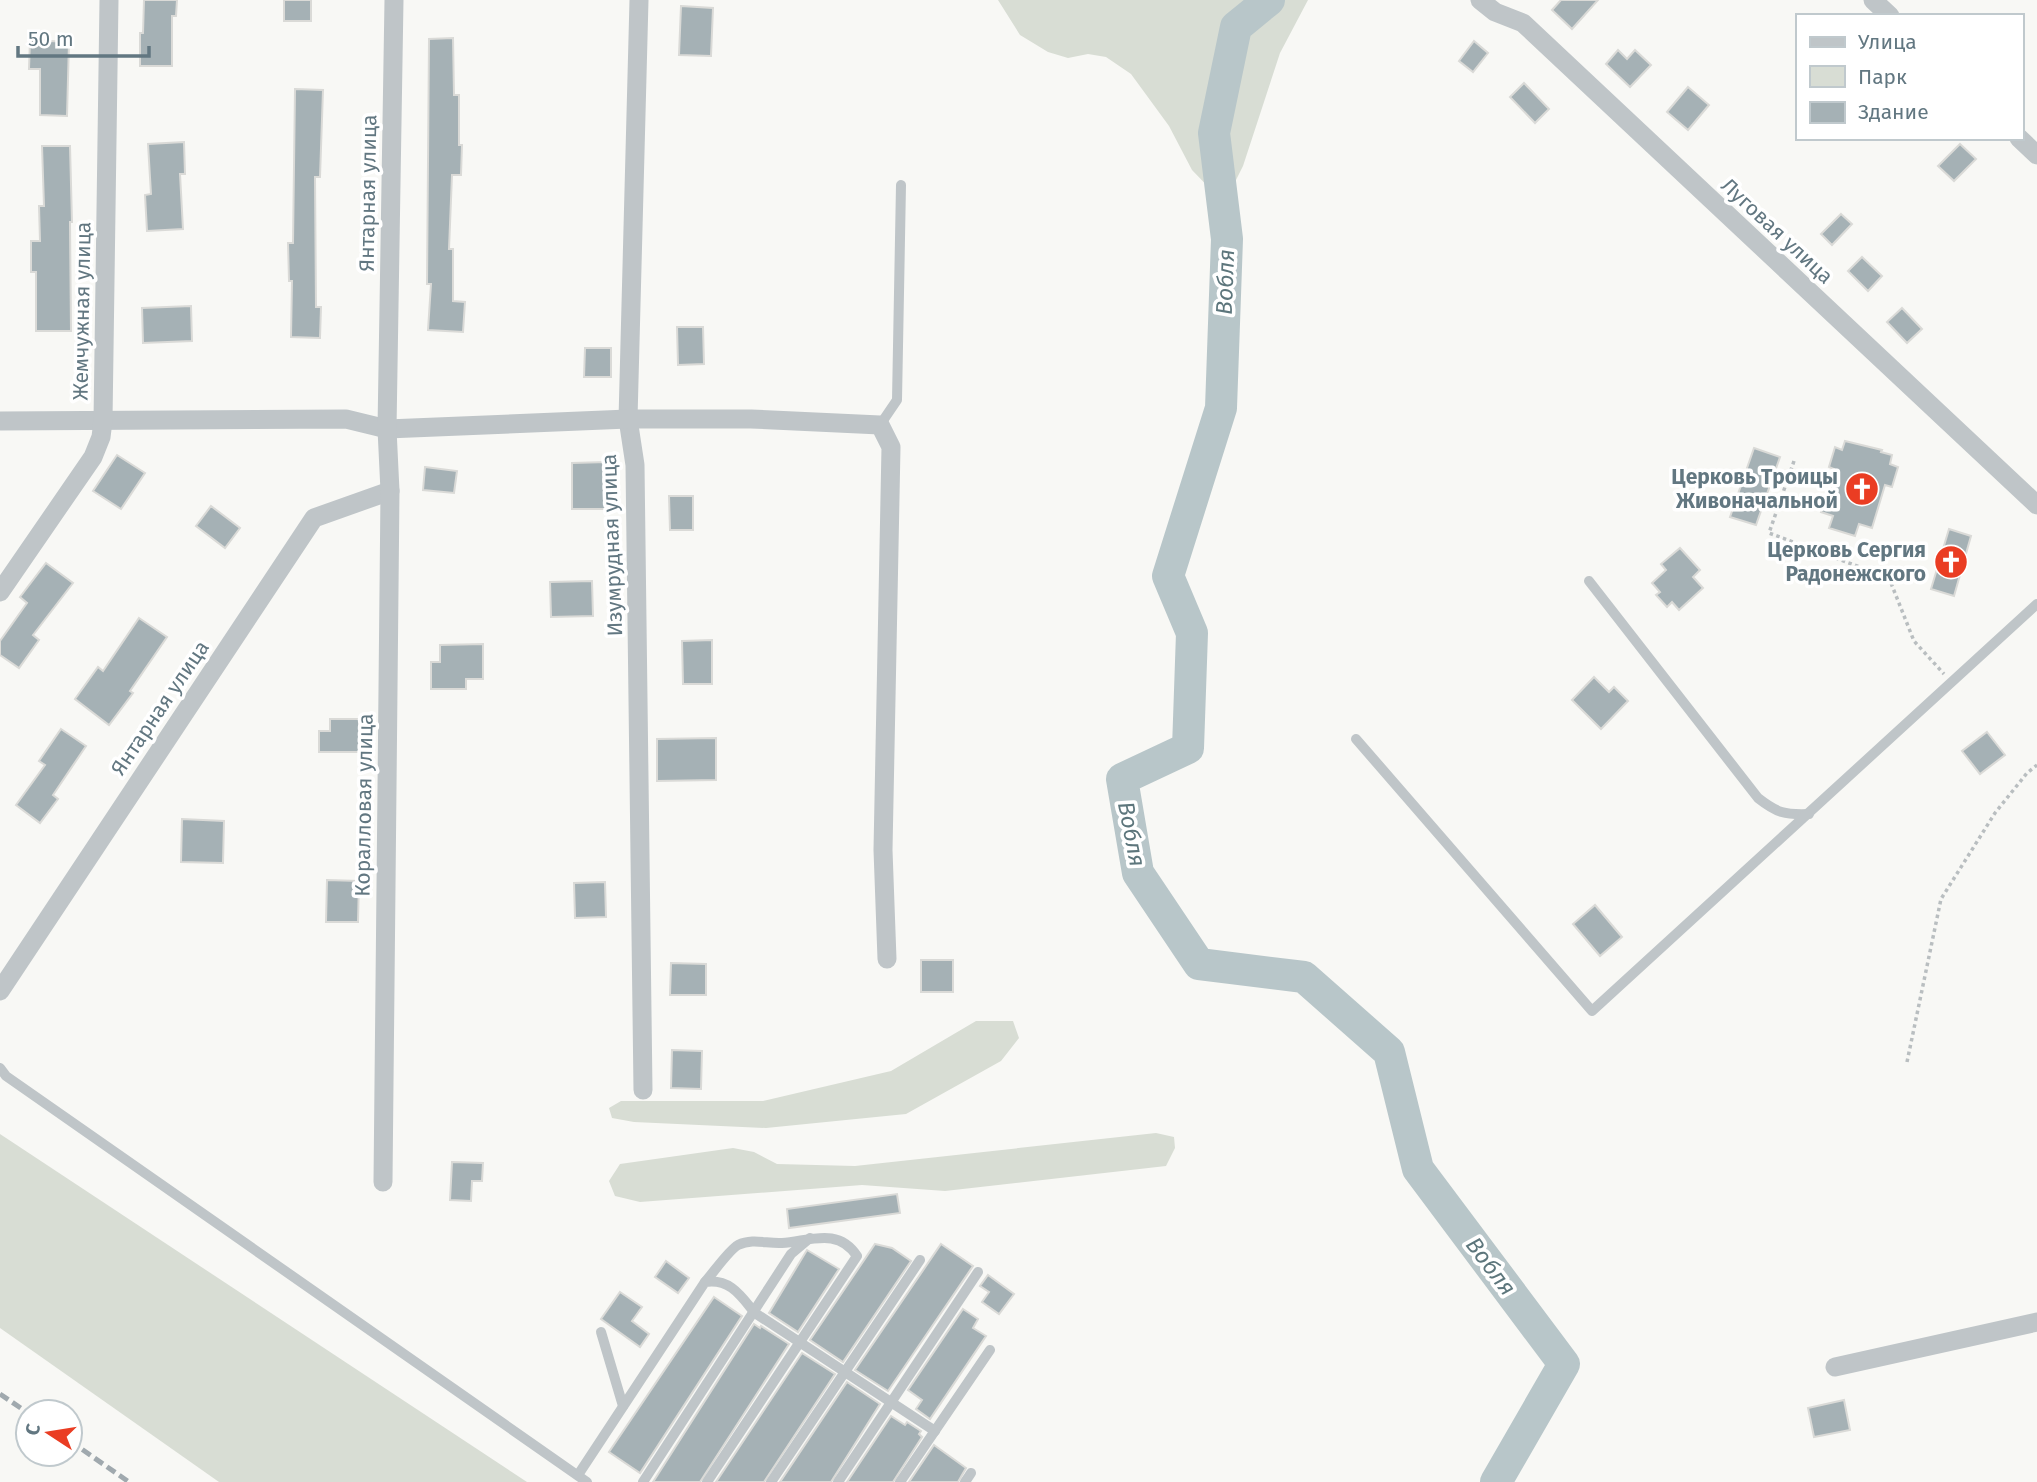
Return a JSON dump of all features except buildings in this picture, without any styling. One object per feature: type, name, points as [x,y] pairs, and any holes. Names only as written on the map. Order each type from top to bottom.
[{"type":"street","name":"Жемчужная улица","points":[[0,592],[93,457],[101,437],[109,0]]},
{"type":"street","name":"Янтарная улица","points":[[387,429],[394,0]]},
{"type":"street","name":"Изумрудная улица","points":[[639,0],[628,419],[635,465],[643,1090]]},
{"type":"street","name":"Луговая улица","points":[[1480,0],[1494,12],[1523,23],[2037,505]]},
{"type":"street","points":[[1873,0],[1888,14]]},
{"type":"street","points":[[2022,140],[2037,155]]},
{"type":"street","points":[[0,421],[346,419],[387,429],[628,419],[751,419],[880,425],[891,447],[883,850],[887,959]]},
{"type":"street","name":"Коралловая улица","points":[[383,1182],[390,491],[387,429]]},
{"type":"street","name":"Янтарная улица","points":[[0,991],[314,518],[390,491]]},
{"type":"street","points":[[1835,1367],[2037,1322]]},
{"type":"lane","points":[[880,425],[897,400],[901,185]]},
{"type":"lane","points":[[1589,581],[1758,798],[1773,810],[1788,814],[1809,814]]},
{"type":"lane","points":[[1356,739],[1592,1011],[2037,604]]},
{"type":"lane","points":[[0,1068],[6,1076],[587,1482]]},
{"type":"lane","points":[[578,1475],[705,1282],[737,1245],[762,1240],[780,1243],[810,1237],[838,1239],[850,1245],[857,1256],[706,1482]]},
{"type":"lane","points":[[643,1482],[791,1254],[810,1237]]},
{"type":"lane","points":[[771,1482],[920,1260]]},
{"type":"lane","points":[[838,1482],[978,1272]]},
{"type":"lane","points":[[705,1282],[725,1283],[736,1290],[755,1313],[934,1431]]},
{"type":"lane","points":[[601,1332],[623,1406]]},
{"type":"lane","points":[[900,1482],[990,1350]]},
{"type":"path","points":[[1794,461],[1769,533],[1889,578],[1914,641],[1951,683]]},
{"type":"path","points":[[1907,1062],[1941,899],[1995,813],[2027,773],[2037,765]]},
{"type":"green space","points":[[998,0],[1308,0],[1280,53],[1243,166],[1230,192],[1220,199],[1192,170],[1169,126],[1131,74],[1106,57],[1088,54],[1068,58],[1048,52],[1020,35]]},
{"type":"green space","points":[[976,1021],[1013,1021],[1019,1038],[1001,1061],[906,1114],[766,1128],[634,1122],[612,1118],[609,1108],[621,1101],[763,1101],[891,1071]]},
{"type":"green space","points":[[1156,1133],[1174,1137],[1175,1148],[1166,1166],[945,1191],[862,1185],[640,1202],[615,1196],[609,1181],[620,1164],[733,1148],[754,1152],[777,1164],[855,1166]]},
{"type":"green space","points":[[0,1134],[527,1482],[219,1482],[0,1328]]},
{"type":"waterway","name":"Вобля","points":[[1269,0],[1236,27],[1214,133],[1227,239],[1221,408],[1168,576],[1192,633],[1188,748],[1122,779],[1138,873],[1199,964],[1304,977],[1389,1052],[1418,1169],[1564,1364],[1496,1482]]},
{"type":"railway","points":[[0,1394],[14,1404]]},
{"type":"railway","points":[[84,1451],[129,1482]]},
{"type":"place","name":"Церковь Троицы Живоначальной","points":[[1862,489]]},
{"type":"place","name":"Церковь Сергия Радонежского","points":[[1951,562]]}]
